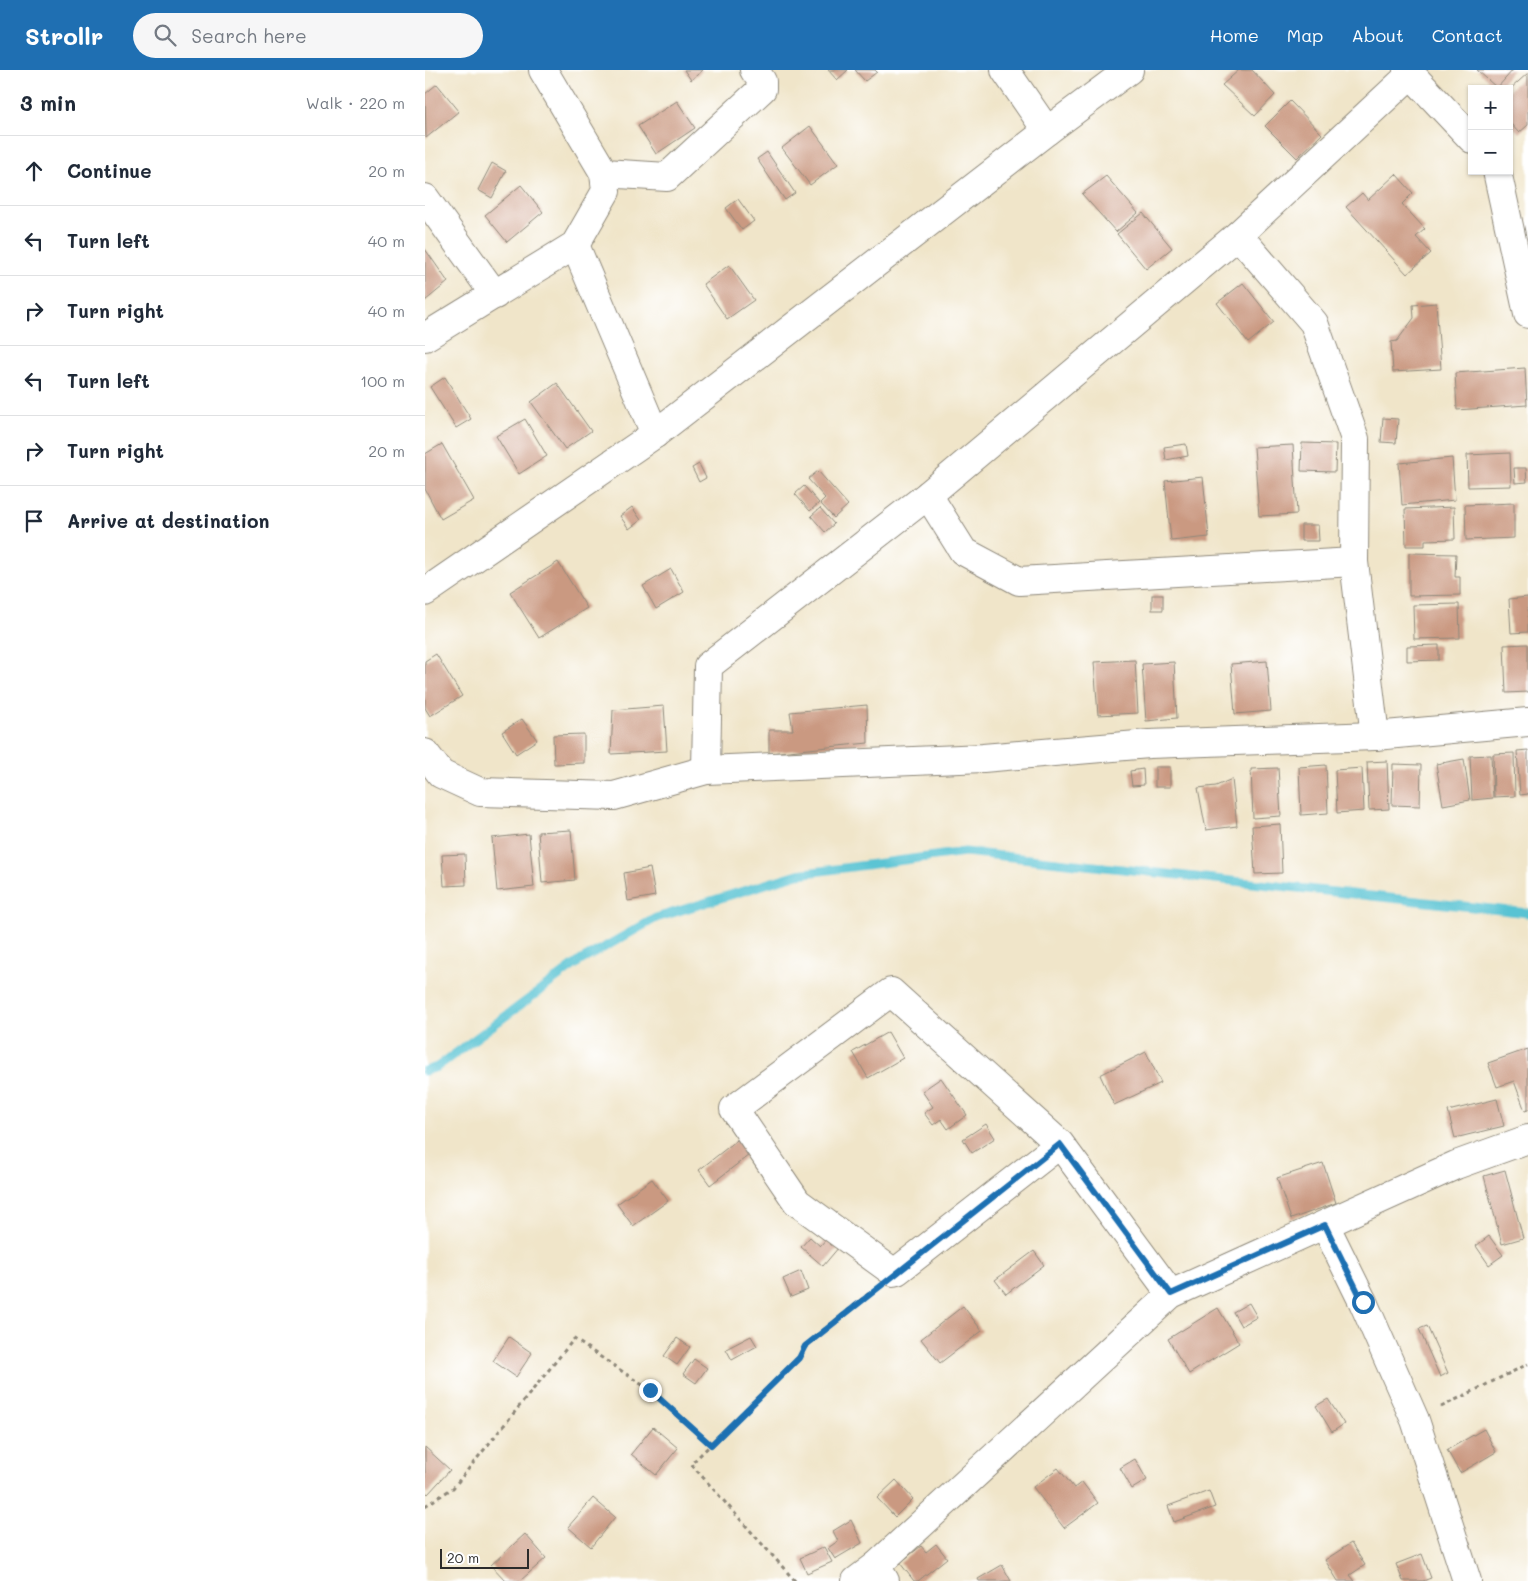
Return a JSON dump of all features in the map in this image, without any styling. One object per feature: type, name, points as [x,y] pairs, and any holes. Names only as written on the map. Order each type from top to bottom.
[{"type":"street","points":[[425,337],[575,245],[606,191],[604,173],[543,70]]},
{"type":"street","points":[[604,173],[667,177],[761,89],[762,81],[754,70]]},
{"type":"street","points":[[1005,70],[1047,131]]},
{"type":"street","points":[[425,592],[655,434],[1047,131],[1129,70]]},
{"type":"street","points":[[706,770],[708,666],[929,495],[1238,235],[1409,72],[1468,135]]},
{"type":"street","points":[[1498,175],[1528,314]]},
{"type":"street","points":[[425,198],[495,294]]},
{"type":"street","points":[[1238,235],[1315,323],[1355,439],[1354,562],[1375,736]]},
{"type":"street","points":[[575,245],[655,434]]},
{"type":"street","points":[[929,495],[963,552],[1019,581],[1354,562]]},
{"type":"street","points":[[425,753],[441,774],[480,792],[614,796],[706,770],[983,758],[1149,744],[1375,736],[1528,722]]},
{"type":"street","points":[[1060,1144],[897,1272],[893,1272],[797,1202],[733,1109],[891,992],[1060,1144],[1171,1294]]},
{"type":"street","points":[[872,1576],[1171,1294],[1456,1165],[1528,1139]]},
{"type":"street","points":[[1325,1225],[1363,1302],[1415,1420],[1467,1581]]},
{"type":"path","points":[[795,1581],[691,1464],[799,1358],[805,1346],[897,1272]]},
{"type":"path","points":[[425,1506],[453,1488],[574,1339],[650,1390],[711,1445]]},
{"type":"path","points":[[1415,1420],[1528,1364]]},
{"type":"building","points":[[684,70],[703,70],[691,80]]},
{"type":"building","points":[[828,70],[848,70],[837,80]]},
{"type":"building","points":[[855,70],[875,70],[877,72],[865,81]]},
{"type":"building","points":[[1239,70],[1252,70],[1275,95],[1255,116],[1222,85]]},
{"type":"building","points":[[1477,70],[1513,70],[1500,85],[1494,85]]},
{"type":"building","points":[[1528,73],[1528,125],[1519,133],[1513,126],[1513,86]]},
{"type":"building","points":[[437,84],[459,111],[426,138],[425,94]]},
{"type":"building","points":[[677,101],[695,128],[656,154],[638,126]]},
{"type":"building","points":[[1290,101],[1322,134],[1297,158],[1265,126]]},
{"type":"building","points":[[810,126],[838,164],[810,185],[782,148]]},
{"type":"building","points":[[767,152],[795,193],[785,200],[757,159]]},
{"type":"building","points":[[492,163],[506,171],[492,198],[478,190]]},
{"type":"building","points":[[1396,174],[1413,193],[1402,204],[1425,229],[1416,237],[1431,253],[1407,274],[1346,207],[1362,193],[1368,200]]},
{"type":"building","points":[[1106,176],[1138,213],[1116,232],[1082,194]]},
{"type":"building","points":[[521,185],[543,212],[507,242],[485,215]]},
{"type":"building","points":[[738,199],[754,221],[742,230],[726,208]]},
{"type":"building","points":[[1143,213],[1172,248],[1146,269],[1117,234]]},
{"type":"building","points":[[425,249],[448,282],[425,301]]},
{"type":"building","points":[[729,265],[754,300],[727,319],[703,284]]},
{"type":"building","points":[[1243,283],[1274,322],[1248,343],[1217,303]]},
{"type":"building","points":[[1436,303],[1441,369],[1393,372],[1391,342],[1397,341],[1414,318],[1413,305]]},
{"type":"building","points":[[1525,368],[1527,405],[1457,410],[1455,373]]},
{"type":"building","points":[[445,377],[471,419],[456,428],[430,387]]},
{"type":"building","points":[[557,383],[591,431],[565,449],[531,402]]},
{"type":"building","points":[[1383,418],[1398,419],[1396,443],[1381,442]]},
{"type":"building","points":[[525,419],[547,456],[519,474],[496,436]]},
{"type":"building","points":[[1302,443],[1336,444],[1335,472],[1301,471]]},
{"type":"building","points":[[442,444],[474,500],[441,519],[425,489],[425,454]]},
{"type":"building","points":[[1186,444],[1188,456],[1166,460],[1164,447]]},
{"type":"building","points":[[1293,445],[1297,514],[1259,516],[1254,447]]},
{"type":"building","points":[[1510,453],[1511,486],[1468,487],[1467,455]]},
{"type":"building","points":[[1452,458],[1455,500],[1402,505],[1399,463]]},
{"type":"building","points":[[699,464],[706,478],[699,482],[692,468]]},
{"type":"building","points":[[1514,468],[1526,468],[1527,482],[1515,483]]},
{"type":"building","points":[[818,471],[848,505],[834,518],[820,503],[825,498],[808,479]]},
{"type":"building","points":[[1203,477],[1209,537],[1171,541],[1165,481]]},
{"type":"building","points":[[804,486],[819,503],[810,511],[795,494]]},
{"type":"building","points":[[1514,503],[1514,538],[1466,540],[1465,505]]},
{"type":"building","points":[[632,507],[641,520],[629,529],[620,516]]},
{"type":"building","points":[[1454,507],[1455,539],[1425,540],[1425,546],[1406,546],[1405,509]]},
{"type":"building","points":[[820,508],[834,524],[825,532],[811,516]]},
{"type":"building","points":[[1301,525],[1318,525],[1319,541],[1301,541]]},
{"type":"building","points":[[1409,553],[1456,554],[1455,577],[1460,577],[1460,595],[1409,596]]},
{"type":"building","points":[[558,562],[587,608],[539,638],[510,592]]},
{"type":"building","points":[[671,569],[684,592],[656,609],[643,586]]},
{"type":"building","points":[[1152,595],[1163,595],[1163,610],[1152,610]]},
{"type":"building","points":[[1528,597],[1528,632],[1511,633],[1509,599]]},
{"type":"building","points":[[1459,604],[1460,638],[1414,639],[1413,605]]},
{"type":"building","points":[[1528,644],[1528,692],[1506,693],[1504,645]]},
{"type":"building","points":[[1439,645],[1439,660],[1407,661],[1407,646]]},
{"type":"building","points":[[436,654],[462,696],[430,716],[425,708],[425,661]]},
{"type":"building","points":[[1135,660],[1138,713],[1098,715],[1094,662]]},
{"type":"building","points":[[1267,661],[1271,711],[1235,714],[1231,664]]},
{"type":"building","points":[[1174,662],[1177,718],[1146,721],[1142,664]]},
{"type":"building","points":[[867,705],[868,743],[769,753],[769,730],[793,730],[790,712]]},
{"type":"building","points":[[664,706],[667,751],[611,754],[613,710]]},
{"type":"building","points":[[522,719],[537,740],[516,754],[502,732]]},
{"type":"building","points":[[584,734],[584,763],[554,764],[553,735]]},
{"type":"building","points":[[1528,750],[1528,794],[1520,795],[1517,751]]},
{"type":"building","points":[[1514,753],[1515,796],[1494,797],[1493,754]]},
{"type":"building","points":[[1491,755],[1493,798],[1472,800],[1470,756]]},
{"type":"building","points":[[1464,759],[1470,800],[1443,805],[1436,764]]},
{"type":"building","points":[[1387,761],[1389,809],[1369,810],[1367,762]]},
{"type":"building","points":[[1393,764],[1421,765],[1420,806],[1392,805]]},
{"type":"building","points":[[1326,765],[1328,813],[1301,815],[1299,767]]},
{"type":"building","points":[[1155,767],[1170,767],[1170,787],[1155,787]]},
{"type":"building","points":[[1278,768],[1281,816],[1253,818],[1251,769]]},
{"type":"building","points":[[1362,768],[1364,811],[1337,813],[1335,770]]},
{"type":"building","points":[[1143,769],[1144,785],[1132,786],[1130,771]]},
{"type":"building","points":[[1232,779],[1237,826],[1206,830],[1198,788],[1216,786]]},
{"type":"building","points":[[1280,824],[1282,873],[1255,874],[1252,826]]},
{"type":"building","points":[[571,830],[575,880],[542,883],[538,832]]},
{"type":"building","points":[[529,834],[534,887],[497,891],[492,838]]},
{"type":"building","points":[[465,854],[466,885],[444,886],[442,855]]},
{"type":"building","points":[[650,868],[655,896],[628,901],[624,873]]},
{"type":"building","points":[[888,1032],[903,1058],[868,1078],[853,1052]]},
{"type":"building","points":[[1528,1049],[1528,1110],[1525,1111],[1514,1081],[1497,1087],[1488,1063]]},
{"type":"building","points":[[1146,1052],[1161,1083],[1114,1105],[1100,1075]]},
{"type":"building","points":[[941,1078],[967,1115],[948,1129],[941,1119],[933,1125],[924,1113],[933,1107],[922,1091]]},
{"type":"building","points":[[1497,1099],[1504,1126],[1455,1138],[1448,1111]]},
{"type":"building","points":[[986,1124],[995,1138],[972,1153],[963,1139]]},
{"type":"building","points":[[741,1137],[753,1152],[710,1185],[699,1170]]},
{"type":"building","points":[[1323,1163],[1336,1203],[1291,1219],[1277,1178]]},
{"type":"building","points":[[1505,1170],[1523,1238],[1502,1244],[1484,1176]]},
{"type":"building","points":[[652,1179],[668,1201],[633,1226],[617,1204]]},
{"type":"building","points":[[1489,1236],[1503,1255],[1489,1265],[1476,1246]]},
{"type":"building","points":[[810,1237],[820,1246],[828,1237],[839,1247],[823,1266],[801,1247]]},
{"type":"building","points":[[1034,1251],[1044,1265],[1006,1294],[995,1280]]},
{"type":"building","points":[[801,1271],[808,1290],[791,1297],[783,1279]]},
{"type":"building","points":[[1249,1303],[1257,1317],[1241,1326],[1233,1312]]},
{"type":"building","points":[[963,1306],[982,1331],[940,1363],[921,1339]]},
{"type":"building","points":[[1218,1308],[1239,1343],[1189,1374],[1168,1339]]},
{"type":"building","points":[[1427,1326],[1448,1373],[1440,1377],[1419,1329]]},
{"type":"building","points":[[751,1336],[757,1346],[732,1360],[726,1349]]},
{"type":"building","points":[[509,1337],[532,1353],[516,1377],[493,1361]]},
{"type":"building","points":[[677,1338],[690,1347],[677,1365],[664,1356]]},
{"type":"building","points":[[694,1359],[707,1368],[696,1383],[683,1374]]},
{"type":"building","points":[[1328,1399],[1344,1424],[1332,1432],[1316,1406]]},
{"type":"building","points":[[653,1427],[678,1448],[656,1475],[631,1454]]},
{"type":"building","points":[[1484,1429],[1496,1452],[1460,1473],[1447,1450]]},
{"type":"building","points":[[425,1447],[450,1470],[428,1494],[425,1491]]},
{"type":"building","points":[[1135,1459],[1147,1480],[1132,1489],[1120,1468]]},
{"type":"building","points":[[1058,1468],[1074,1488],[1082,1482],[1098,1503],[1064,1528],[1033,1487]]},
{"type":"building","points":[[896,1480],[913,1499],[895,1517],[877,1498]]},
{"type":"building","points":[[1209,1491],[1215,1507],[1174,1522],[1168,1506]]},
{"type":"building","points":[[593,1498],[615,1517],[591,1547],[568,1527]]},
{"type":"building","points":[[851,1520],[862,1543],[835,1559],[828,1548],[838,1541],[833,1531]]},
{"type":"building","points":[[525,1534],[546,1558],[520,1581],[506,1581],[491,1565]]},
{"type":"building","points":[[1351,1543],[1365,1565],[1350,1575],[1355,1581],[1338,1581],[1325,1560]]},
{"type":"building","points":[[936,1544],[947,1558],[918,1581],[914,1581],[900,1563],[921,1546],[926,1552]]},
{"type":"building","points":[[824,1547],[832,1562],[807,1573],[800,1558]]},
{"type":"building","points":[[1422,1554],[1431,1578],[1423,1581],[1403,1581],[1396,1564]]},
{"type":"building","points":[[1002,1565],[1011,1581],[979,1581],[978,1579]]},
{"type":"waterway","points":[[425,1071],[437,1067],[580,961],[656,918],[798,874],[965,852],[1528,913]]},
{"type":"route","points":[[650,1390],[711,1445],[799,1358],[805,1346],[1060,1144],[1171,1294],[1325,1225],[1363,1302]]}]
